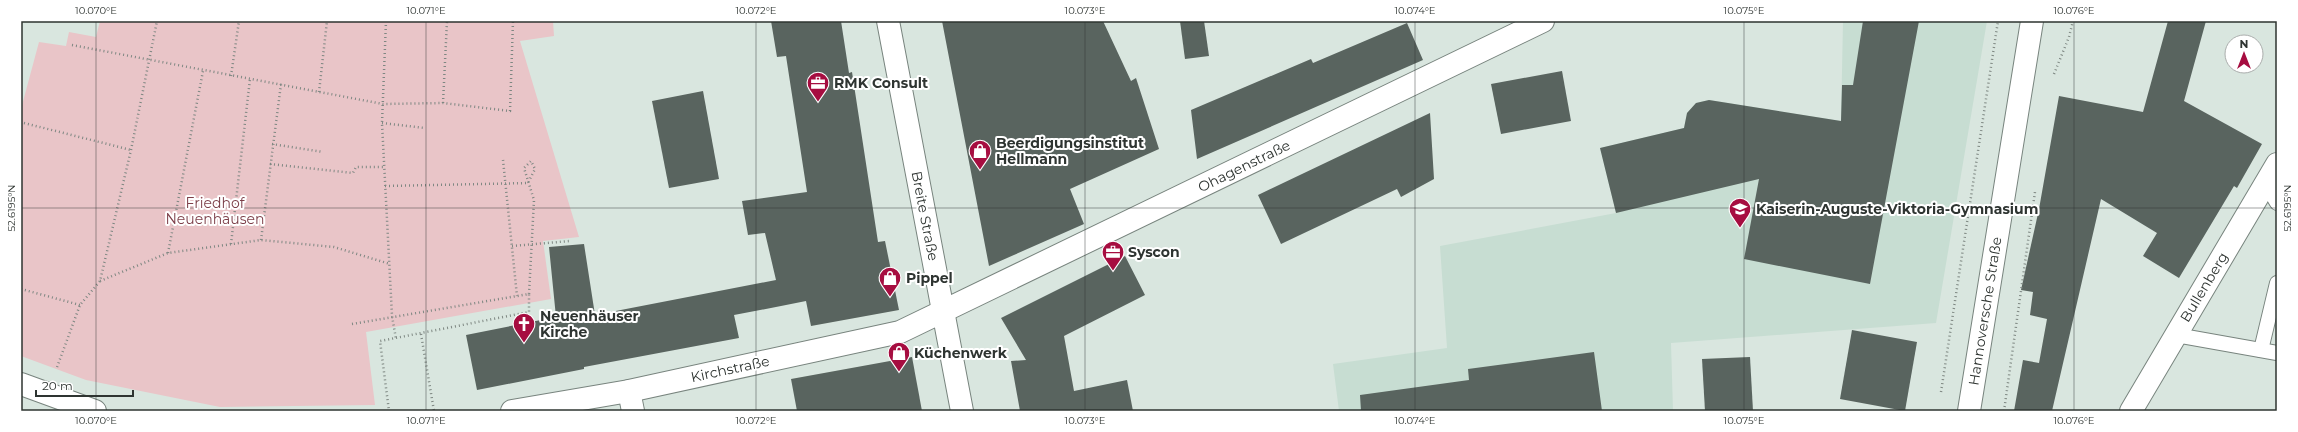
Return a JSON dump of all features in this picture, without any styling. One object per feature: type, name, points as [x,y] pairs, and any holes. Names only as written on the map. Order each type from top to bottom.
[{"type":"street","name":"Breite Straße","points":[[888,21],[962,411]]},
{"type":"street","name":"Ohagenstraße","points":[[943,310],[1543,21]]},
{"type":"street","name":"Hannoversche Straße","points":[[1969,411],[2032,21]]},
{"type":"street","name":"Bullenberg","points":[[2131,411],[2277,164]]},
{"type":"street","name":"Kirchstraße","points":[[512,411],[631,401],[900,332],[943,310]]},
{"type":"street","points":[[21,384],[94,411]]},
{"type":"lane","points":[[2266,183],[2277,203]]},
{"type":"lane","points":[[2261,350],[2277,283]]},
{"type":"lane","points":[[2176,335],[2277,353]]},
{"type":"path","points":[[47,394],[80,305],[100,281],[131,150],[157,21]]},
{"type":"path","points":[[231,76],[239,21]]},
{"type":"path","points":[[319,92],[327,21]]},
{"type":"path","points":[[386,21],[382,123],[392,316],[396,339]]},
{"type":"path","points":[[443,103],[447,21]]},
{"type":"path","points":[[72,45],[382,104],[443,103],[510,111],[513,21]]},
{"type":"path","points":[[1941,396],[1998,21]]},
{"type":"path","points":[[2053,76],[2069,37],[2073,21]]},
{"type":"path","points":[[168,253],[203,71]]},
{"type":"path","points":[[231,244],[250,79]]},
{"type":"path","points":[[261,240],[272,144],[281,84]]},
{"type":"path","points":[[24,123],[131,150]]},
{"type":"path","points":[[382,123],[425,128]]},
{"type":"path","points":[[272,144],[323,152]]},
{"type":"path","points":[[503,160],[517,296]]},
{"type":"path","points":[[389,411],[380,342],[530,312],[528,294],[534,200],[528,183],[524,168],[531,161],[535,169],[528,183]]},
{"type":"path","points":[[270,164],[353,173],[356,167],[384,167]]},
{"type":"path","points":[[385,186],[505,182],[528,183]]},
{"type":"path","points":[[2004,411],[2036,186]]},
{"type":"path","points":[[100,281],[168,253],[261,240],[334,247],[390,264]]},
{"type":"path","points":[[512,246],[570,241]]},
{"type":"path","points":[[21,289],[80,305]]},
{"type":"path","points":[[352,324],[528,294]]},
{"type":"path","points":[[421,334],[434,411]]},
{"type":"shaded area","name":"Kaiserin-Auguste-Viktoria-Gymnasium","points":[[1843,21],[1987,21],[1936,323],[1671,343],[1673,411],[1339,411],[1333,364],[1447,348],[1440,246],[1616,213],[1600,148],[1684,128],[1687,113],[1696,103],[1709,100],[1841,121]]},
{"type":"green space","name":"Friedhof Neuenhäusen","points":[[100,21],[553,21],[554,36],[520,41],[579,237],[543,241],[551,299],[366,332],[375,405],[220,407],[86,380],[21,356],[21,109],[39,42],[66,46],[69,32],[96,37]]},
{"type":"building","points":[[771,21],[841,21],[849,73],[852,72],[878,242],[885,241],[899,310],[811,326],[806,301],[734,315],[739,338],[584,367],[584,369],[477,390],[466,335],[556,317],[549,247],[584,244],[595,315],[776,280],[765,233],[748,235],[742,201],[807,192],[786,56],[777,57]]},
{"type":"building","points":[[942,21],[1103,21],[1131,81],[1136,78],[1159,149],[1070,189],[1084,224],[989,266]]},
{"type":"building","points":[[1180,21],[1204,21],[1209,56],[1185,59]]},
{"type":"building","points":[[1863,21],[1919,21],[1870,284],[1744,259],[1759,179],[1616,213],[1600,148],[1684,128],[1687,113],[1696,103],[1709,100],[1841,121],[1842,85],[1853,85]]},
{"type":"building","points":[[2168,21],[2206,21],[2184,101],[2262,144],[2237,188],[2234,186],[2179,278],[2143,256],[2157,233],[2101,199],[2052,411],[2014,411],[2023,360],[2039,363],[2047,319],[2030,315],[2033,292],[2021,290],[2039,209],[2059,96],[2143,112]]},
{"type":"building","points":[[1407,23],[1423,60],[1197,159],[1191,110],[1311,59],[1313,63]]},
{"type":"building","points":[[1562,71],[1571,121],[1501,134],[1491,84]]},
{"type":"building","points":[[703,91],[719,179],[669,188],[652,101]]},
{"type":"building","points":[[1430,113],[1434,179],[1401,197],[1397,189],[1281,244],[1258,195]]},
{"type":"building","points":[[1125,256],[1145,295],[1064,336],[1074,391],[1127,380],[1133,411],[1020,411],[1011,361],[1026,360],[1001,318]]},
{"type":"building","points":[[1852,330],[1917,342],[1905,411],[1840,399]]},
{"type":"building","points":[[1594,352],[1602,411],[1361,411],[1360,395],[1469,380],[1468,369]]},
{"type":"building","points":[[912,357],[922,411],[797,411],[791,379]]},
{"type":"building","points":[[1750,357],[1753,411],[1705,411],[1702,359]]},
{"type":"place","name":"RMK Consult","points":[[818,102]]},
{"type":"place","name":"Beerdigungsinstitut Hellmann","points":[[980,170]]},
{"type":"place","name":"Kaiserin-Auguste-Viktoria-Gymnasium","points":[[1740,228]]},
{"type":"place","name":"Syscon","points":[[1113,272]]},
{"type":"place","name":"Pippel","points":[[890,298]]},
{"type":"place","name":"Neuenhäuser Kirche","points":[[524,344]]},
{"type":"place","name":"Küchenwerk","points":[[899,372]]}]
